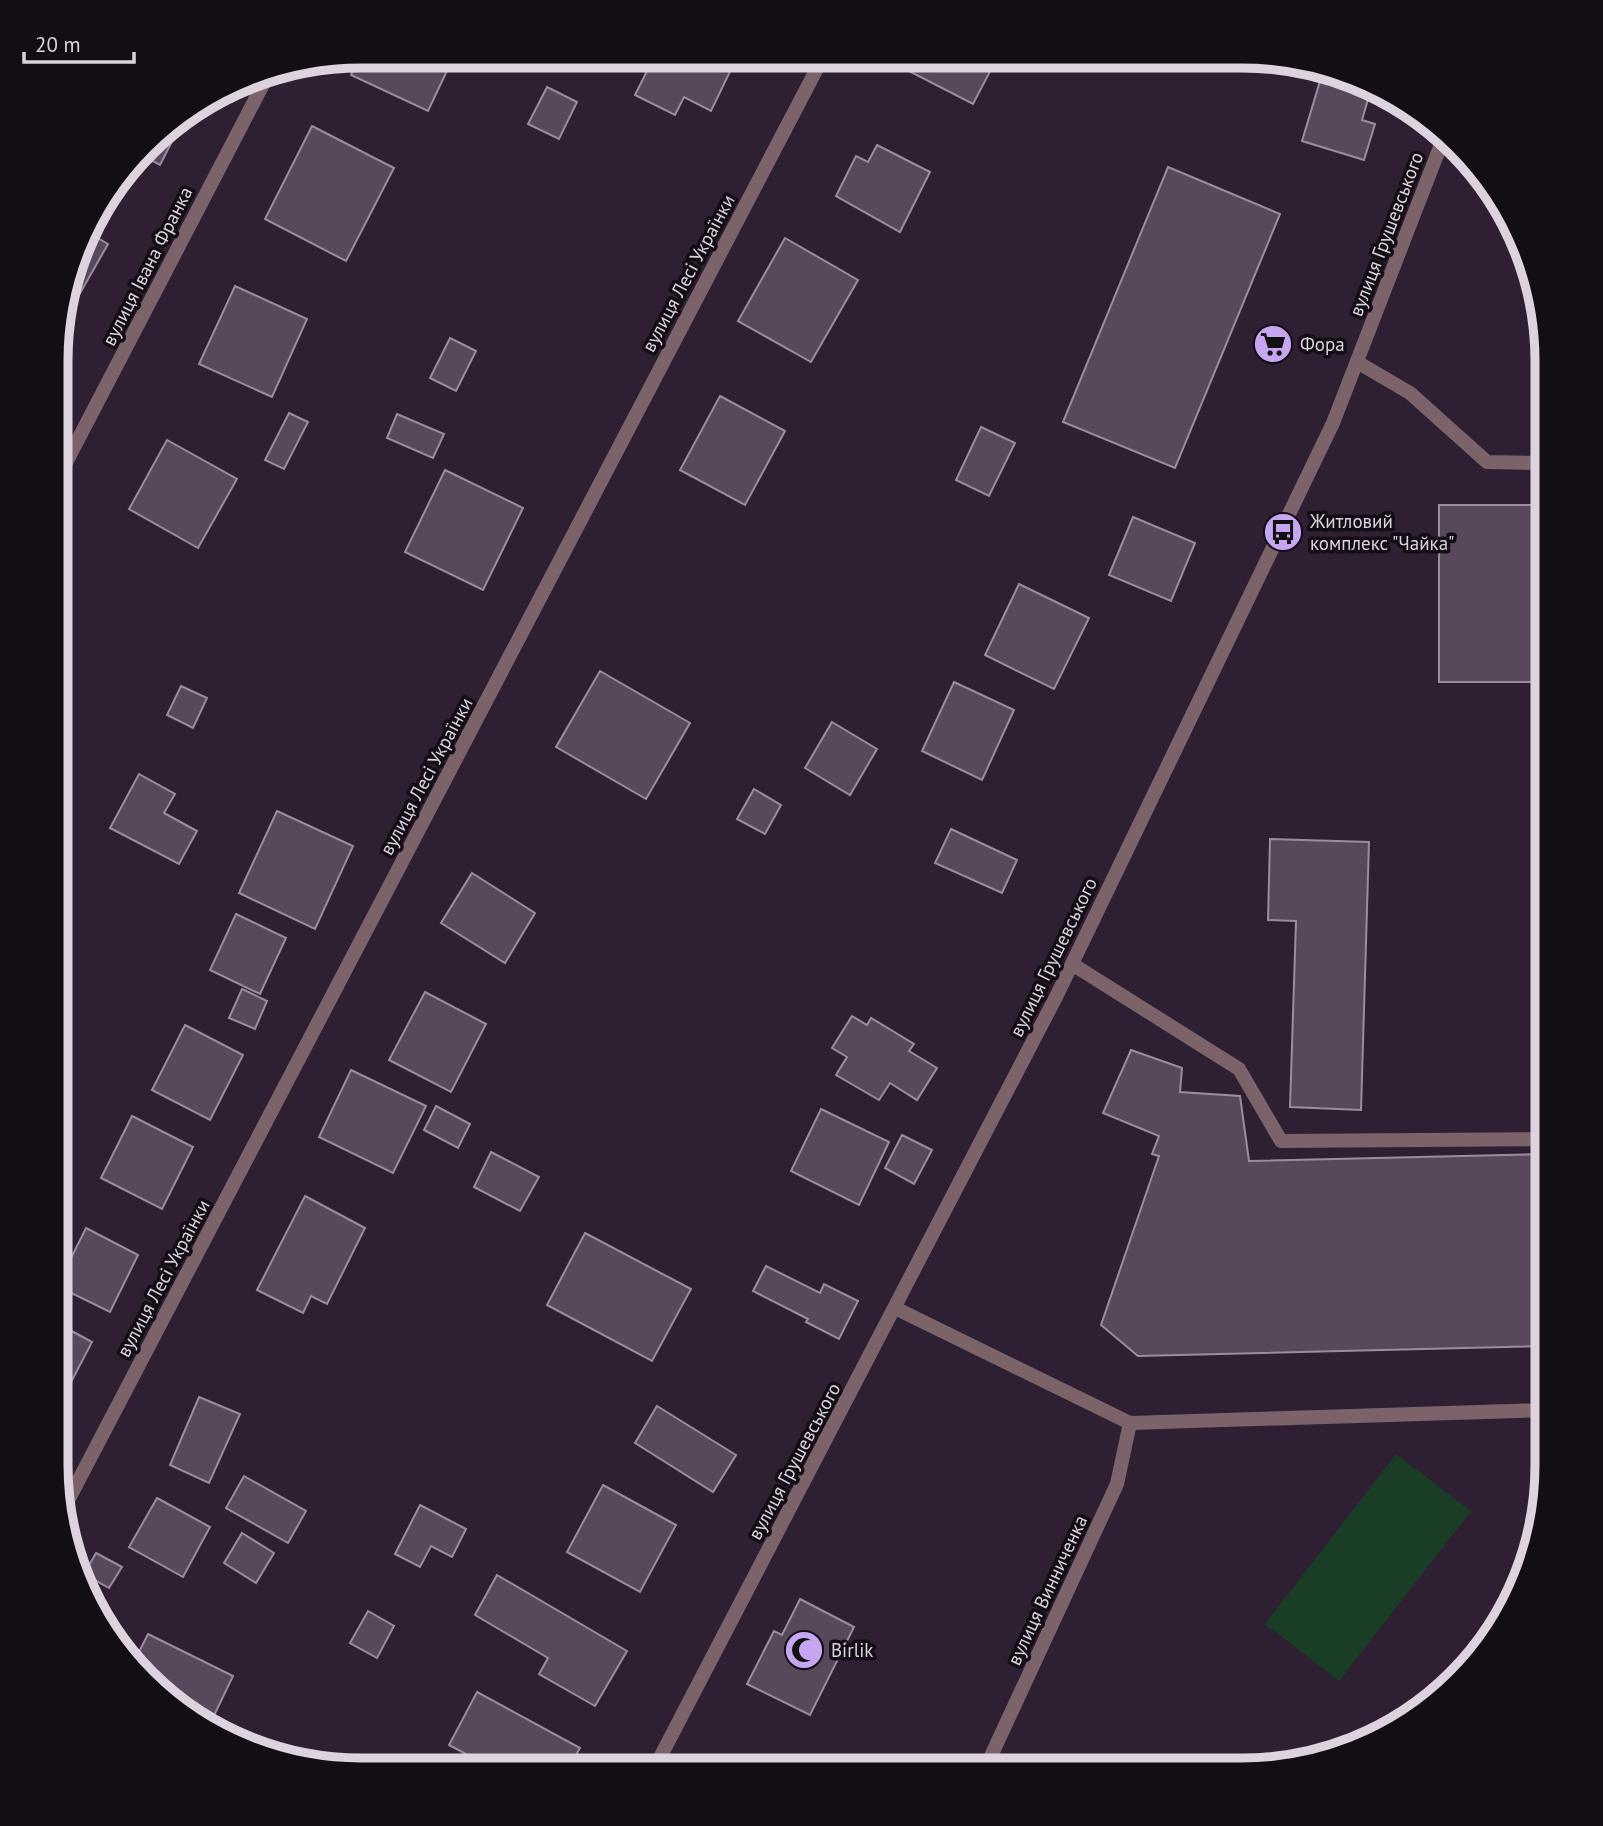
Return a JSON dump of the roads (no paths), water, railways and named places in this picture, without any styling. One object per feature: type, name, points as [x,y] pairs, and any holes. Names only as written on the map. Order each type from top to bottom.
[{"type":"street","name":"вулиця Лесі Українки","points":[[70,1496],[817,68]]},
{"type":"street","name":"вулиця Івана Франка","points":[[68,459],[262,86]]},
{"type":"street","name":"вулиця Грушевського","points":[[660,1758],[1072,964],[1333,423],[1440,146]]},
{"type":"street","points":[[1357,362],[1409,393],[1487,462],[1535,463]]},
{"type":"street","points":[[1072,964],[1239,1069],[1281,1141],[1535,1139]]},
{"type":"street","points":[[895,1308],[1130,1423],[1535,1410]]},
{"type":"street","name":"вулиця Винниченка","points":[[990,1758],[1117,1484],[1130,1423]]},
{"type":"place","name":"Фора","points":[[1273,344]]},
{"type":"place","name":"Житловий комплекс \"Чайка\"","points":[[1283,532]]},
{"type":"place","name":"Birlik","points":[[804,1650]]}]
